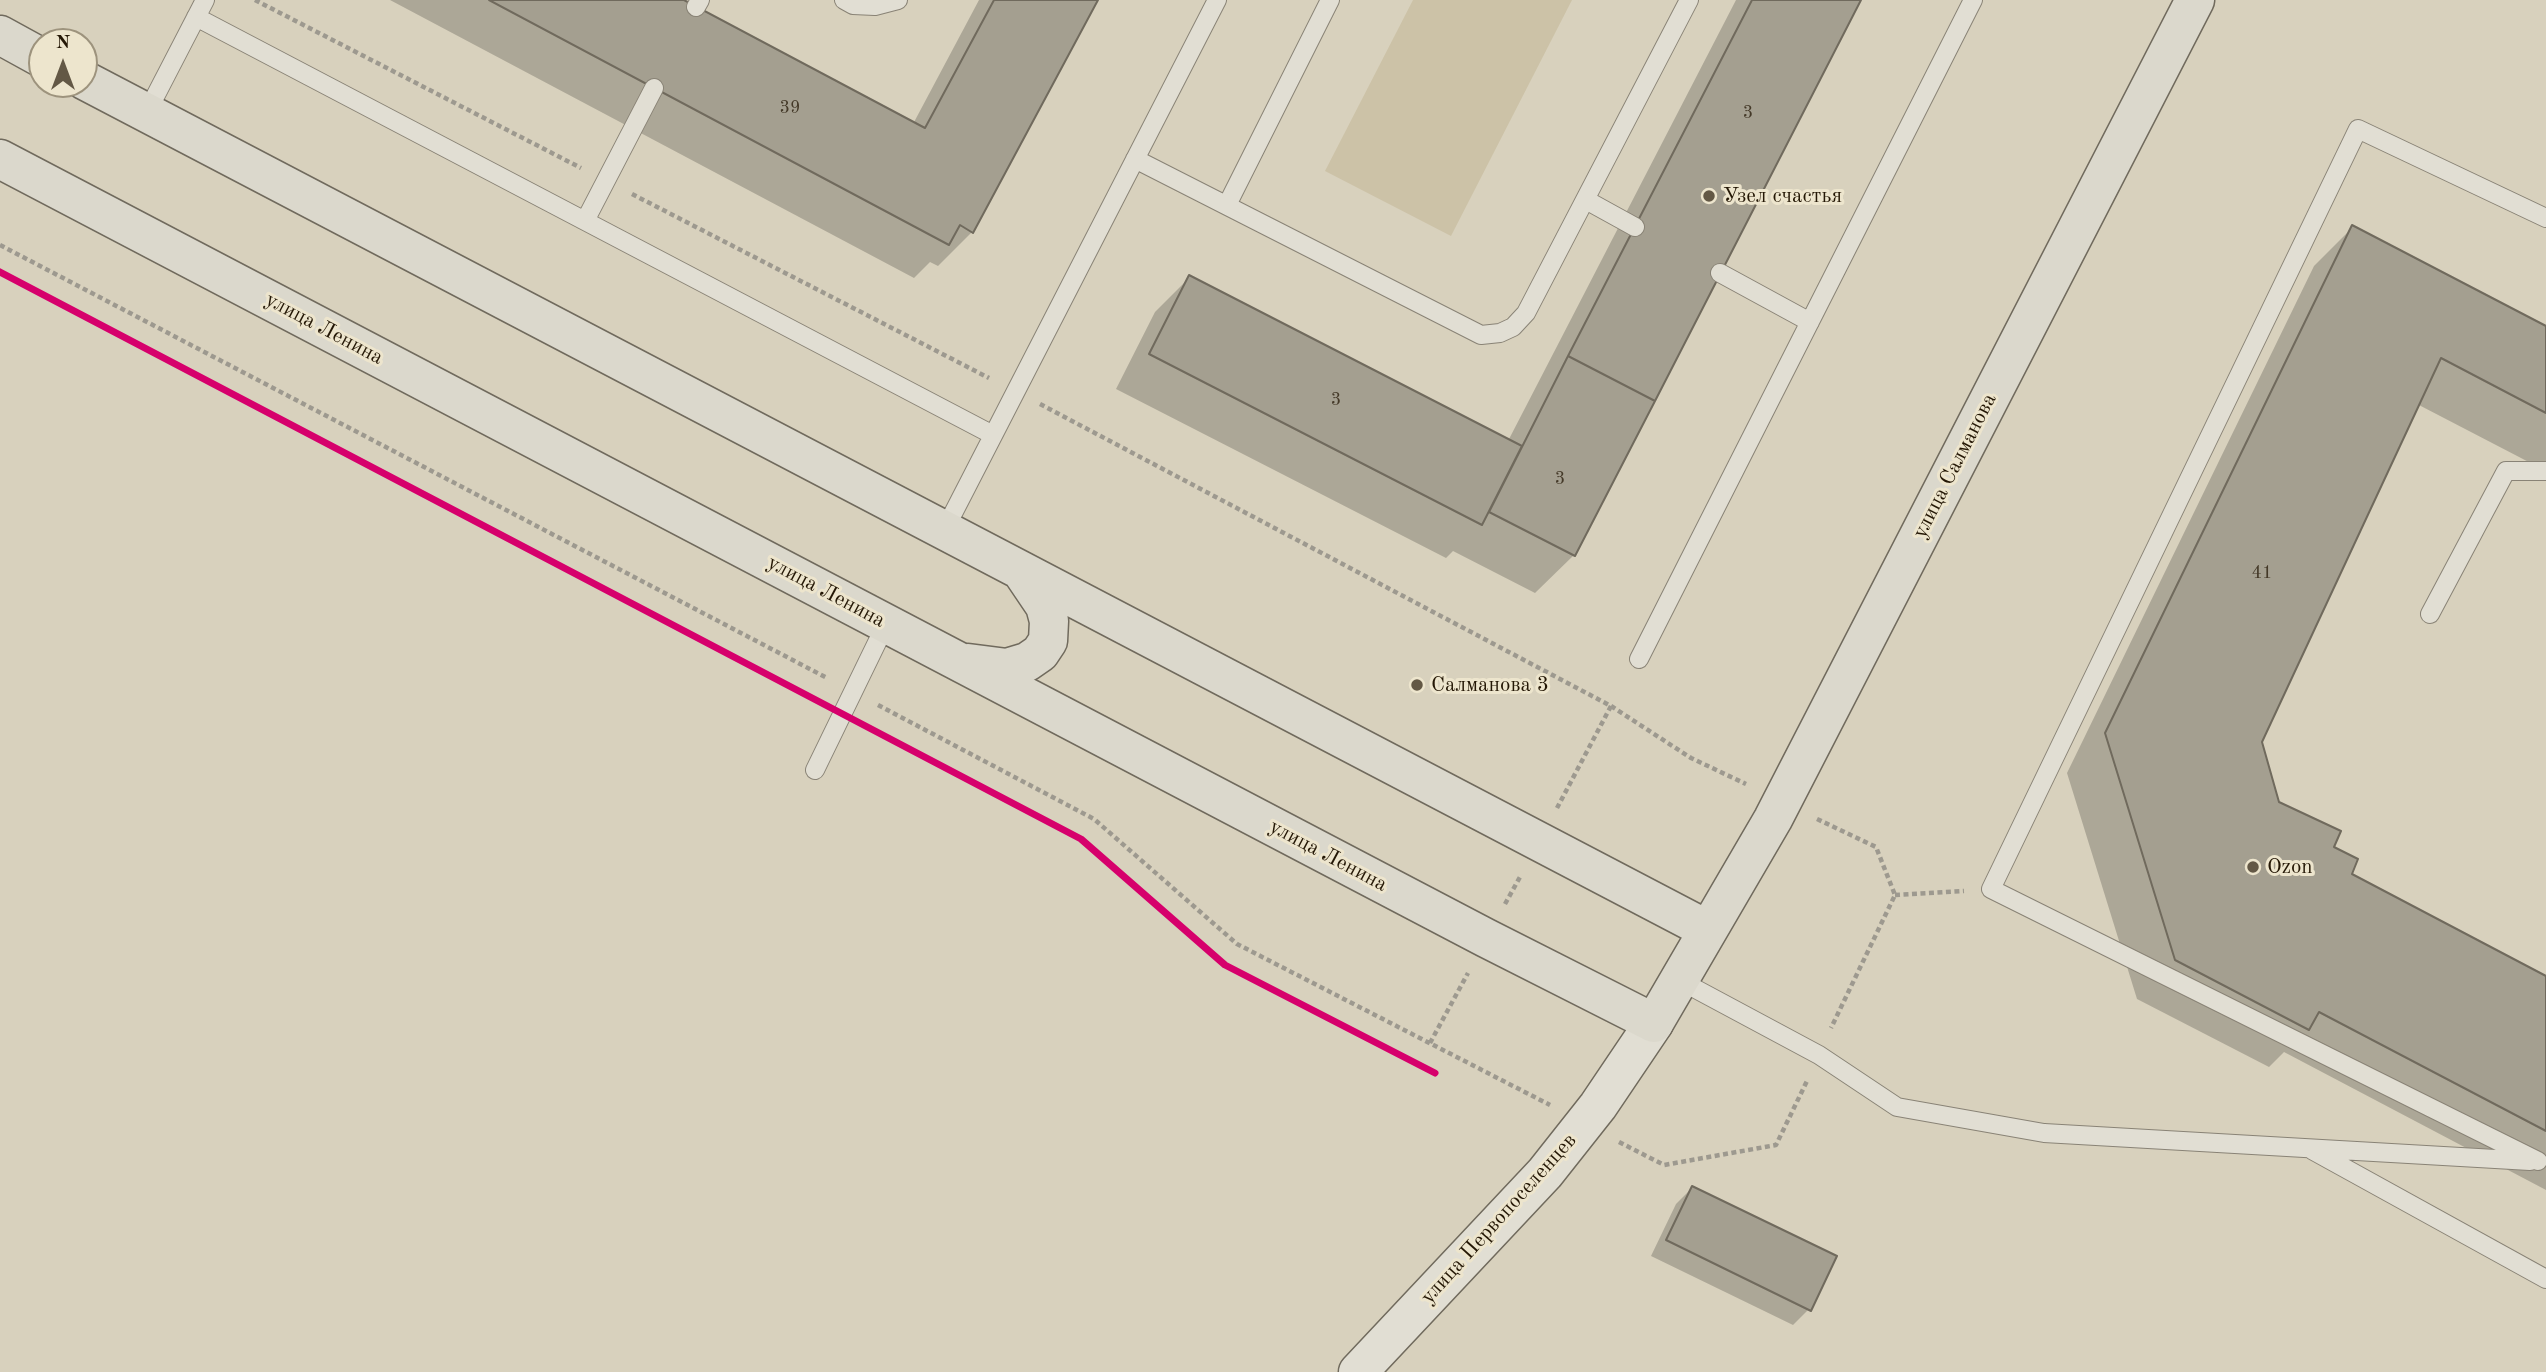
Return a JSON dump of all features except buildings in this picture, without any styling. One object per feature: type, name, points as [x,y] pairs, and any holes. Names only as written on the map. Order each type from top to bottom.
[{"type":"main road","name":"улица Салманова","points":[[1654,1023],[1773,819],[2195,0]]},
{"type":"main road","points":[[0,35],[28,50]]},
{"type":"main road","points":[[98,88],[1708,930]]},
{"type":"main road","name":"улица Ленина","points":[[0,159],[1486,939],[1654,1023]]},
{"type":"main road","points":[[959,662],[1007,668],[1027,662],[1040,653],[1048,641],[1049,621],[1045,606],[1022,572]]},
{"type":"main road","name":"улица Первопоселенцев","points":[[1358,1372],[1545,1173],[1584,1123],[1654,1023]]},
{"type":"lane","points":[[146,114],[205,0]]},
{"type":"lane","points":[[844,0],[853,5],[875,6],[898,0]]},
{"type":"lane","points":[[944,531],[1217,0]]},
{"type":"lane","points":[[1227,205],[1330,0]]},
{"type":"lane","points":[[1135,159],[1481,335],[1500,333],[1513,327],[1526,313],[1689,0]]},
{"type":"lane","points":[[1639,659],[1973,0]]},
{"type":"lane","points":[[196,18],[586,219],[993,435]]},
{"type":"lane","points":[[586,219],[654,88]]},
{"type":"lane","points":[[2542,1163],[1991,889],[2358,129],[2546,218]]},
{"type":"lane","points":[[1586,200],[1635,227]]},
{"type":"lane","points":[[1720,273],[1810,322]]},
{"type":"lane","points":[[2430,614],[2506,471],[2546,471]]},
{"type":"lane","points":[[815,770],[886,624]]},
{"type":"lane","points":[[1679,980],[1819,1055],[1897,1107],[2043,1133],[2306,1146],[2542,1163]]},
{"type":"lane","points":[[2306,1146],[2546,1279]]},
{"type":"path","points":[[255,0],[1016,391],[1611,706],[1430,1043]]},
{"type":"path","points":[[0,244],[1094,819],[1237,944],[1664,1165],[1776,1145],[1895,895],[1991,889]]},
{"type":"shaded area","points":[[1413,0],[1572,0],[1451,236],[1325,171]]},
{"type":"cycle path","points":[[0,272],[1081,839],[1225,965],[1435,1073]]},
{"type":"place","name":"Узел счастья","points":[[1709,196]]},
{"type":"place","name":"Салманова 3","points":[[1417,685]]},
{"type":"place","name":"Ozon","points":[[2253,867]]}]
